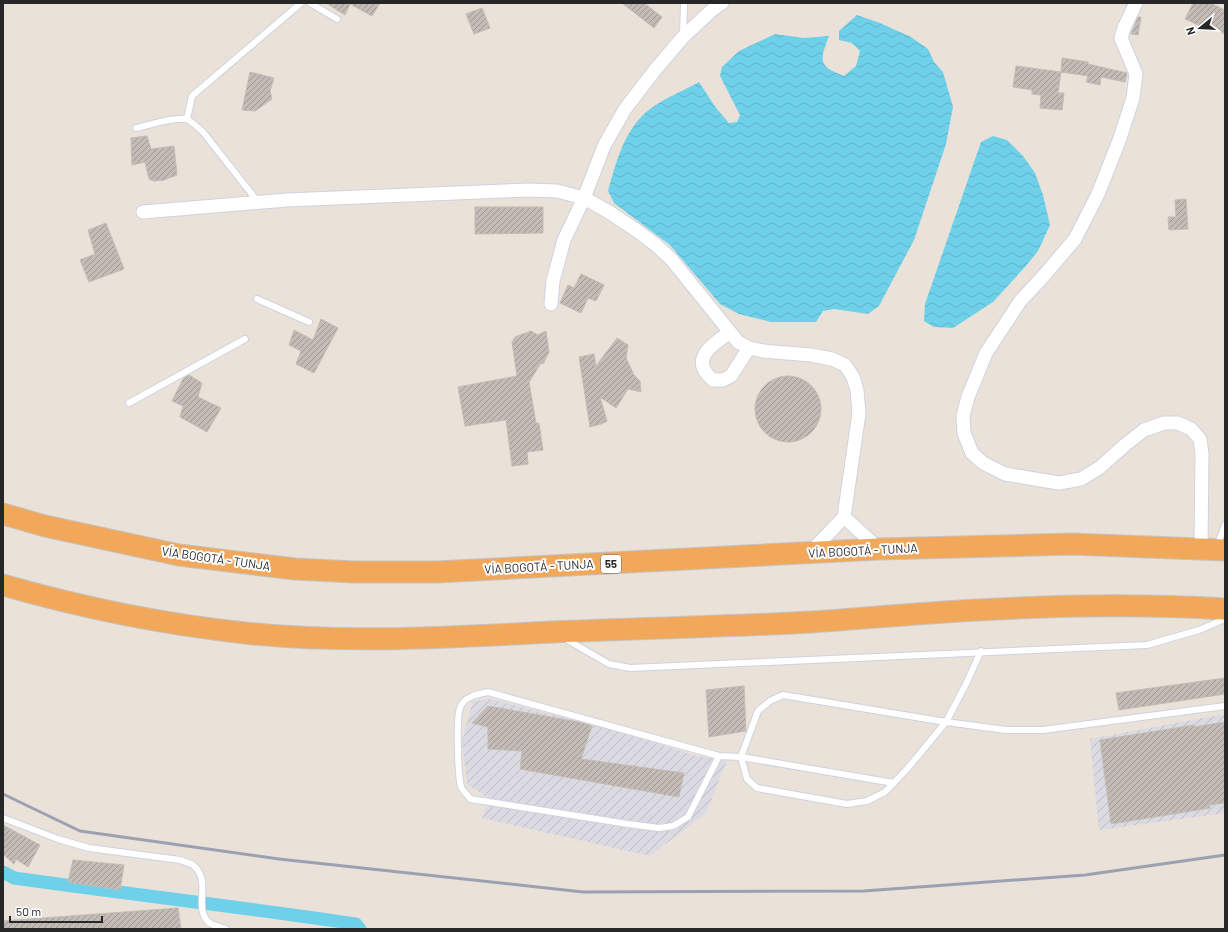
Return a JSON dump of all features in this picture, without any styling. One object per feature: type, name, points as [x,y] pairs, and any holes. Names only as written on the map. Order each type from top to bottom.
[{"type":"highway","name":"VÍA BOGOTÁ - TUNJA","points":[[3,514],[45,526],[178,556],[287,568],[340,571],[438,572],[809,554],[879,549],[1071,544],[1214,549]]},
{"type":"highway","points":[[3,585],[85,607],[140,618],[246,634],[372,639],[457,637],[809,622],[989,609],[1114,606],[1178,606],[1225,609]]},
{"type":"street","points":[[551,304],[553,281],[564,240],[584,198],[604,146],[625,109],[683,37],[712,10],[722,3]]},
{"type":"street","points":[[1136,3],[1121,38],[1136,74],[1134,98],[1098,194],[1075,239],[1021,300],[986,353],[968,397],[963,416],[964,434],[972,453],[983,463],[1005,474],[1059,484],[1081,479],[1099,468],[1144,430],[1164,423],[1178,423],[1191,429],[1200,439],[1214,549]]},
{"type":"street","points":[[143,212],[287,200],[528,190],[557,192],[584,198],[609,212],[656,245],[672,260],[729,333],[738,342],[749,348],[763,351],[811,355],[832,359],[845,365],[853,377],[857,390],[859,413],[844,517],[809,554]]},
{"type":"street","points":[[729,333],[710,347],[704,357],[702,364],[706,374],[713,380],[723,380],[731,376],[749,348]]},
{"type":"street","points":[[844,517],[879,549]]},
{"type":"lane","points":[[187,119],[192,96],[301,3]]},
{"type":"lane","points":[[310,3],[337,19]]},
{"type":"lane","points":[[683,37],[684,3]]},
{"type":"lane","points":[[136,128],[175,119],[187,119],[203,132],[258,202]]},
{"type":"lane","points":[[257,299],[309,322]]},
{"type":"lane","points":[[129,403],[245,339]]},
{"type":"lane","points":[[1214,549],[1225,525]]},
{"type":"lane","points":[[554,632],[609,664],[630,668],[981,651],[1147,645],[1199,630],[1225,618]]},
{"type":"lane","points":[[981,651],[946,722],[885,792],[867,801],[847,804],[757,788],[748,779],[741,757],[758,711],[770,701],[783,696],[946,722],[1006,730],[1043,730],[1225,706]]},
{"type":"lane","points":[[719,756],[688,817],[673,826],[659,828],[628,824],[470,799],[462,788],[459,774],[458,737],[460,708],[466,699],[476,694],[488,692],[719,756],[741,757],[894,783]]},
{"type":"lane","points":[[3,818],[58,839],[89,848],[180,860],[194,865],[203,878],[202,907],[204,916],[213,925],[226,929]]},
{"type":"shaded area","points":[[492,699],[549,714],[596,724],[693,755],[727,761],[706,813],[650,856],[482,818],[490,799],[467,784],[462,741],[473,701]]},
{"type":"shaded area","points":[[1225,714],[1225,813],[1099,830],[1090,739]]},
{"type":"water","points":[[857,15],[880,23],[911,37],[928,49],[934,62],[943,72],[953,107],[946,144],[914,240],[879,306],[868,314],[834,309],[823,311],[816,322],[771,322],[739,314],[720,304],[670,245],[614,203],[608,191],[619,154],[630,132],[646,113],[666,99],[699,82],[716,108],[729,123],[737,122],[740,115],[720,76],[722,67],[739,51],[775,34],[804,38],[829,36],[824,51],[823,61],[829,69],[844,76],[856,66],[860,51],[852,43],[839,40],[839,31]]},
{"type":"water","points":[[993,136],[1007,140],[1023,156],[1035,173],[1043,195],[1050,225],[1038,251],[993,302],[953,328],[934,327],[924,321],[925,304],[981,142]]},
{"type":"building","points":[[326,3],[380,3],[372,16],[350,4],[345,15]]},
{"type":"building","points":[[622,3],[644,3],[662,17],[654,28]]},
{"type":"building","points":[[1193,3],[1210,3],[1225,10],[1225,35],[1212,24],[1209,30],[1185,19]]},
{"type":"building","points":[[482,8],[490,28],[474,34],[466,14]]},
{"type":"building","points":[[1138,17],[1141,17],[1138,35],[1131,34]]},
{"type":"building","points":[[1062,58],[1088,62],[1088,64],[1127,73],[1125,82],[1101,77],[1100,85],[1086,82],[1088,76],[1061,72]]},
{"type":"building","points":[[1016,66],[1061,72],[1058,93],[1064,93],[1062,110],[1040,108],[1041,95],[1032,94],[1032,90],[1013,87]]},
{"type":"building","points":[[250,72],[274,78],[270,91],[272,99],[255,111],[242,110]]},
{"type":"building","points":[[147,136],[151,149],[174,146],[177,175],[164,180],[154,181],[149,179],[145,162],[132,165],[131,138]]},
{"type":"building","points":[[1186,199],[1188,229],[1169,230],[1168,217],[1176,217],[1175,200]]},
{"type":"building","points":[[475,207],[543,207],[543,233],[475,234]]},
{"type":"building","points":[[106,223],[124,269],[89,282],[80,260],[95,254],[88,230]]},
{"type":"building","points":[[581,274],[604,285],[596,301],[588,298],[581,313],[560,303],[568,285],[574,288]]},
{"type":"building","points":[[321,319],[338,328],[314,373],[296,364],[301,351],[289,345],[294,330],[313,340]]},
{"type":"building","points":[[531,331],[538,335],[546,331],[549,352],[543,364],[541,363],[529,382],[536,423],[539,423],[543,450],[527,452],[528,464],[512,466],[506,420],[465,426],[458,387],[517,376],[512,342],[515,337]]},
{"type":"building","points":[[617,338],[628,345],[626,358],[634,375],[640,381],[641,392],[628,389],[616,408],[600,397],[607,421],[590,427],[579,357],[594,354],[596,366]]},
{"type":"building","points":[[189,375],[202,383],[198,397],[221,408],[207,432],[180,417],[183,406],[172,401],[183,379]]},
{"type":"building","points":[[788,376],[801,378],[811,386],[819,396],[821,409],[819,422],[811,432],[801,440],[788,442],[775,440],[765,432],[757,422],[755,409],[757,396],[765,386],[775,378]]},
{"type":"building","points":[[1225,678],[1225,694],[1119,710],[1116,693]]},
{"type":"building","points":[[744,686],[746,731],[709,737],[706,690]]},
{"type":"building","points":[[488,706],[579,722],[592,726],[581,759],[684,773],[679,797],[520,769],[522,751],[488,749],[488,727],[472,723]]},
{"type":"building","points":[[1225,722],[1225,803],[1209,805],[1210,808],[1111,824],[1100,740],[1194,725],[1194,727]]},
{"type":"building","points":[[3,825],[40,845],[28,867],[16,859],[14,864],[3,854]]},
{"type":"building","points":[[73,860],[124,865],[120,890],[68,882]]},
{"type":"building","points":[[178,908],[181,929],[3,929],[3,921]]},
{"type":"waterway","points":[[3,872],[14,878],[356,924],[360,929]]},
{"type":"railway","points":[[3,794],[80,831],[279,859],[583,892],[864,891],[1085,875],[1225,855]]}]
